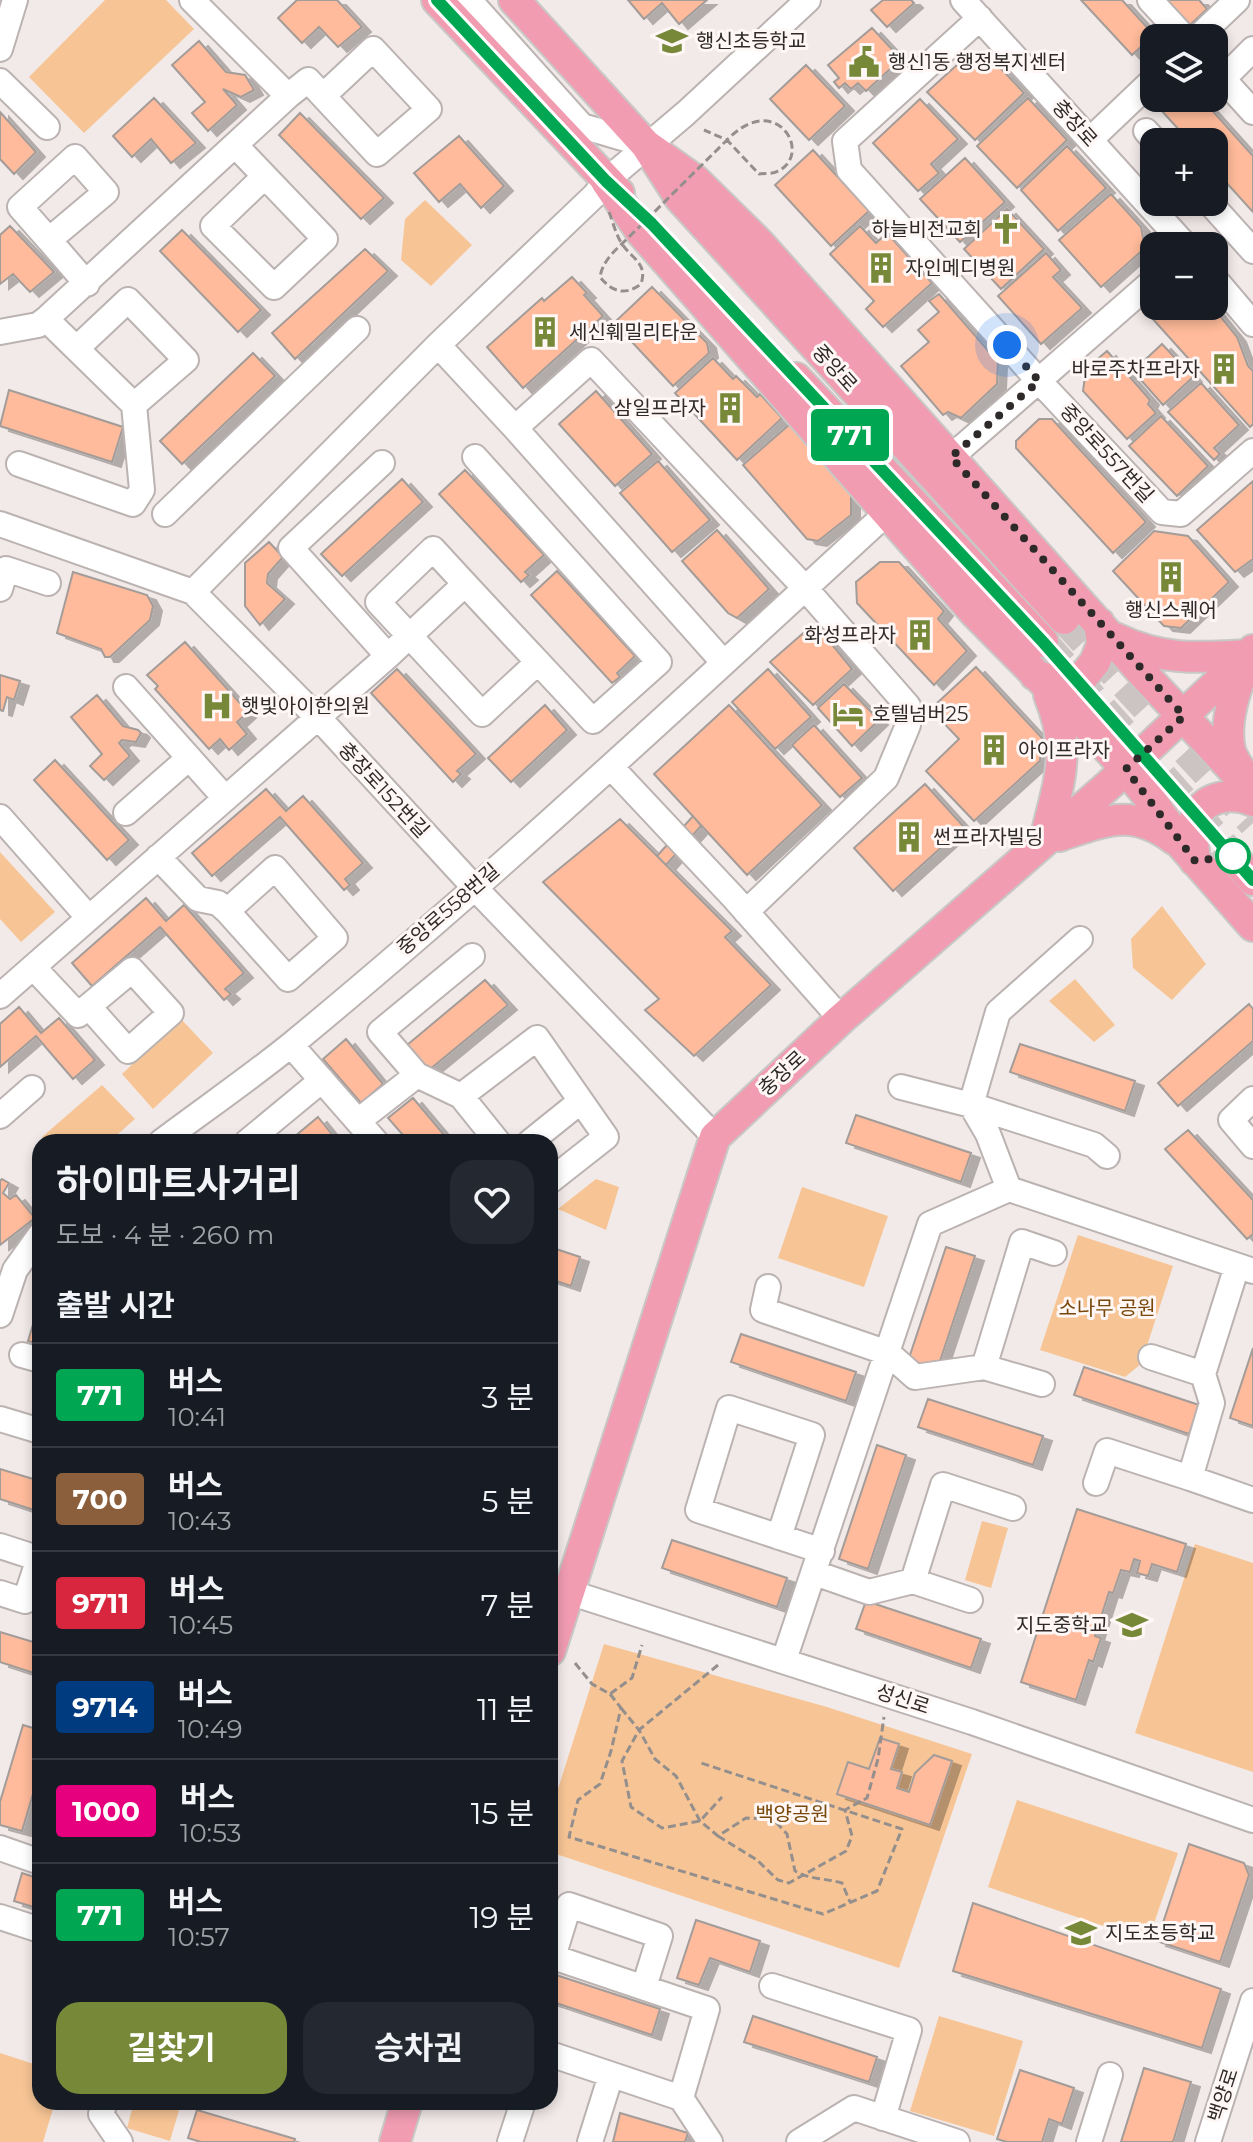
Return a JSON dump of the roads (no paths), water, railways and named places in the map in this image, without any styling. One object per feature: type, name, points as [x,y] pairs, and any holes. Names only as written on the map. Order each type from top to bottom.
[{"type":"main road","name":"중앙로","points":[[514,0],[646,145],[680,198],[1064,619]]},
{"type":"main road","name":"중앙로","points":[[447,2],[606,181],[663,236],[1043,642]]},
{"type":"main road","points":[[646,145],[695,180],[759,243],[1251,792]]},
{"type":"main road","points":[[606,181],[641,232],[975,613],[1126,769],[1188,852],[1253,926]]},
{"type":"main road","points":[[1104,629],[1137,649],[1164,655],[1187,658],[1251,653],[1235,689],[1229,730],[1230,750],[1251,792]]},
{"type":"main road","points":[[1041,681],[1060,683],[1082,678],[1095,662],[1104,629]]},
{"type":"main road","name":"충장로","points":[[562,1657],[560,1589],[715,1137],[841,1019],[1126,769],[1251,653]]},
{"type":"main road","points":[[1041,681],[1062,731],[1064,751],[1045,840],[1108,820],[1136,820],[1156,825],[1188,852]]},
{"type":"main road","points":[[1188,852],[1193,826],[1202,807],[1218,796],[1241,796],[1251,792]]},
{"type":"main road","points":[[1231,854],[1253,880]]},
{"type":"main road","points":[[395,2142],[405,2110]]},
{"type":"street","points":[[0,49],[15,0]]},
{"type":"street","points":[[192,0],[288,96]]},
{"type":"street","points":[[193,592],[606,181],[686,113],[808,0]]},
{"type":"street","name":"충장로","points":[[963,0],[1173,232]]},
{"type":"street","points":[[1150,0],[1172,24]]},
{"type":"street","points":[[447,2],[582,126],[646,145]]},
{"type":"street","points":[[1209,24],[1228,3]]},
{"type":"street","name":"중앙로557번길","points":[[980,18],[845,141],[849,170],[1162,512],[1181,514],[1253,451]]},
{"type":"street","points":[[1228,67],[1253,49]]},
{"type":"street","points":[[0,332],[38,325],[46,319],[308,80],[323,96]]},
{"type":"street","points":[[0,81],[47,127]]},
{"type":"street","points":[[1228,85],[1253,112]]},
{"type":"street","points":[[1090,140],[1140,92]]},
{"type":"street","points":[[235,145],[325,239],[274,287],[213,226],[264,177]]},
{"type":"street","points":[[1222,216],[1253,251]]},
{"type":"street","points":[[49,240],[87,284]]},
{"type":"street","points":[[951,457],[1140,292]]},
{"type":"street","points":[[1228,295],[1253,324]]},
{"type":"street","points":[[77,348],[128,300],[186,360],[134,405]]},
{"type":"street","points":[[46,319],[134,405],[137,497]]},
{"type":"street","points":[[19,464],[137,497],[163,509],[165,514],[357,329]]},
{"type":"street","points":[[438,345],[724,663]]},
{"type":"street","points":[[515,428],[591,360],[805,588],[908,706],[908,725],[886,778],[746,912]]},
{"type":"street","points":[[475,457],[659,662],[593,721],[433,549],[378,602],[482,714],[538,662]]},
{"type":"street","points":[[382,463],[291,548],[388,656]]},
{"type":"street","name":"중앙로558번길","points":[[172,1134],[291,1045],[474,887],[611,767],[887,513]]},
{"type":"street","name":"충장로152번길","points":[[0,524],[193,592],[715,1137]]},
{"type":"street","points":[[0,589],[6,569],[48,583]]},
{"type":"street","points":[[0,996],[388,656],[465,584]]},
{"type":"street","points":[[126,687],[225,798]]},
{"type":"street","points":[[126,813],[189,758]]},
{"type":"street","points":[[611,767],[841,1019]]},
{"type":"street","points":[[0,817],[89,918]]},
{"type":"street","points":[[158,857],[198,899],[218,903],[227,911],[288,979],[335,938],[275,868],[227,911]]},
{"type":"street","points":[[1009,1189],[988,1134],[971,1105],[998,1012],[1080,939]]},
{"type":"street","points":[[472,956],[380,1032],[417,1075],[461,1096],[492,1134]]},
{"type":"street","points":[[33,967],[78,1015],[89,1007]]},
{"type":"street","points":[[461,1096],[537,1038],[606,1137],[558,1175]]},
{"type":"street","points":[[291,1045],[369,1134]]},
{"type":"street","points":[[358,1121],[417,1075]]},
{"type":"street","points":[[257,1134],[322,1080]]},
{"type":"street","points":[[901,1087],[971,1105],[1094,1145],[1107,1156]]},
{"type":"street","points":[[0,1116],[32,1088]]},
{"type":"street","points":[[1253,1099],[1231,1120],[1253,1146]]},
{"type":"street","points":[[540,1134],[581,1101]]},
{"type":"street","points":[[784,1660],[930,1224],[1009,1189],[1245,1269],[1203,1374],[1212,1403],[1190,1478]]},
{"type":"street","points":[[984,1367],[1022,1242],[1054,1253]]},
{"type":"street","points":[[0,1315],[15,1270],[32,1246]]},
{"type":"street","points":[[768,1287],[763,1310],[888,1353],[915,1377],[984,1367],[1042,1384]]},
{"type":"street","points":[[1151,1357],[1203,1374]]},
{"type":"street","points":[[779,1537],[812,1435],[729,1408],[698,1510],[779,1537],[869,1592],[913,1581],[970,1600]]},
{"type":"street","points":[[0,1419],[32,1429]]},
{"type":"street","points":[[1096,1483],[1107,1451],[1253,1500]]},
{"type":"street","points":[[913,1581],[943,1485],[1013,1508]]},
{"type":"street","points":[[0,1546],[32,1557]]},
{"type":"street","points":[[0,1593],[25,1601],[32,1580]]},
{"type":"street","name":"성신로","points":[[560,1589],[784,1660],[1253,1820]]},
{"type":"street","points":[[0,1848],[32,1859]]},
{"type":"street","points":[[0,1917],[32,1927]]},
{"type":"street","points":[[772,1986],[909,2030],[883,2118]]},
{"type":"street","points":[[644,1987],[707,2009],[681,2098]]},
{"type":"street","name":"백양로","points":[[1208,2142],[1253,2001]]},
{"type":"street","points":[[558,2057],[681,2098],[710,2142]]},
{"type":"street","points":[[590,2142],[611,2075]]},
{"type":"street","points":[[1089,2142],[1110,2075]]},
{"type":"street","points":[[799,2142],[854,2108],[957,2142]]},
{"type":"street","points":[[102,2110],[101,2114],[118,2142]]},
{"type":"street","points":[[510,2142],[520,2110]]},
{"type":"tunnel","points":[[1064,619],[1253,823]]},
{"type":"tunnel","points":[[1043,642],[1231,854]]},
{"type":"place","name":"행신초등학교","points":[[672,41]]},
{"type":"place","name":"행신1동 행정복지센터","points":[[864,62]]},
{"type":"place","name":"하늘비전교회","points":[[1006,229]]},
{"type":"place","name":"자인메디병원","points":[[881,268]]},
{"type":"place","name":"세신훼밀리타운","points":[[545,332]]},
{"type":"place","name":"바로주차프라자","points":[[1224,369]]},
{"type":"place","name":"삼일프라자","points":[[730,408]]},
{"type":"place","name":"행신스퀘어","points":[[1171,577]]},
{"type":"place","name":"화성프라자","points":[[920,635]]},
{"type":"place","name":"햇빛아이한의원","points":[[217,706]]},
{"type":"place","name":"호텔넘버25","points":[[848,714]]},
{"type":"place","name":"아이프라자","points":[[994,750]]},
{"type":"place","name":"썬프라자빌딩","points":[[909,837]]},
{"type":"place","name":"지도중학교","points":[[1132,1625]]},
{"type":"place","name":"지도초등학교","points":[[1081,1933]]},
{"type":"park label","name":"소나무 공원","points":[[1107,1308]]},
{"type":"park label","name":"백양공원","points":[[792,1814]]}]
